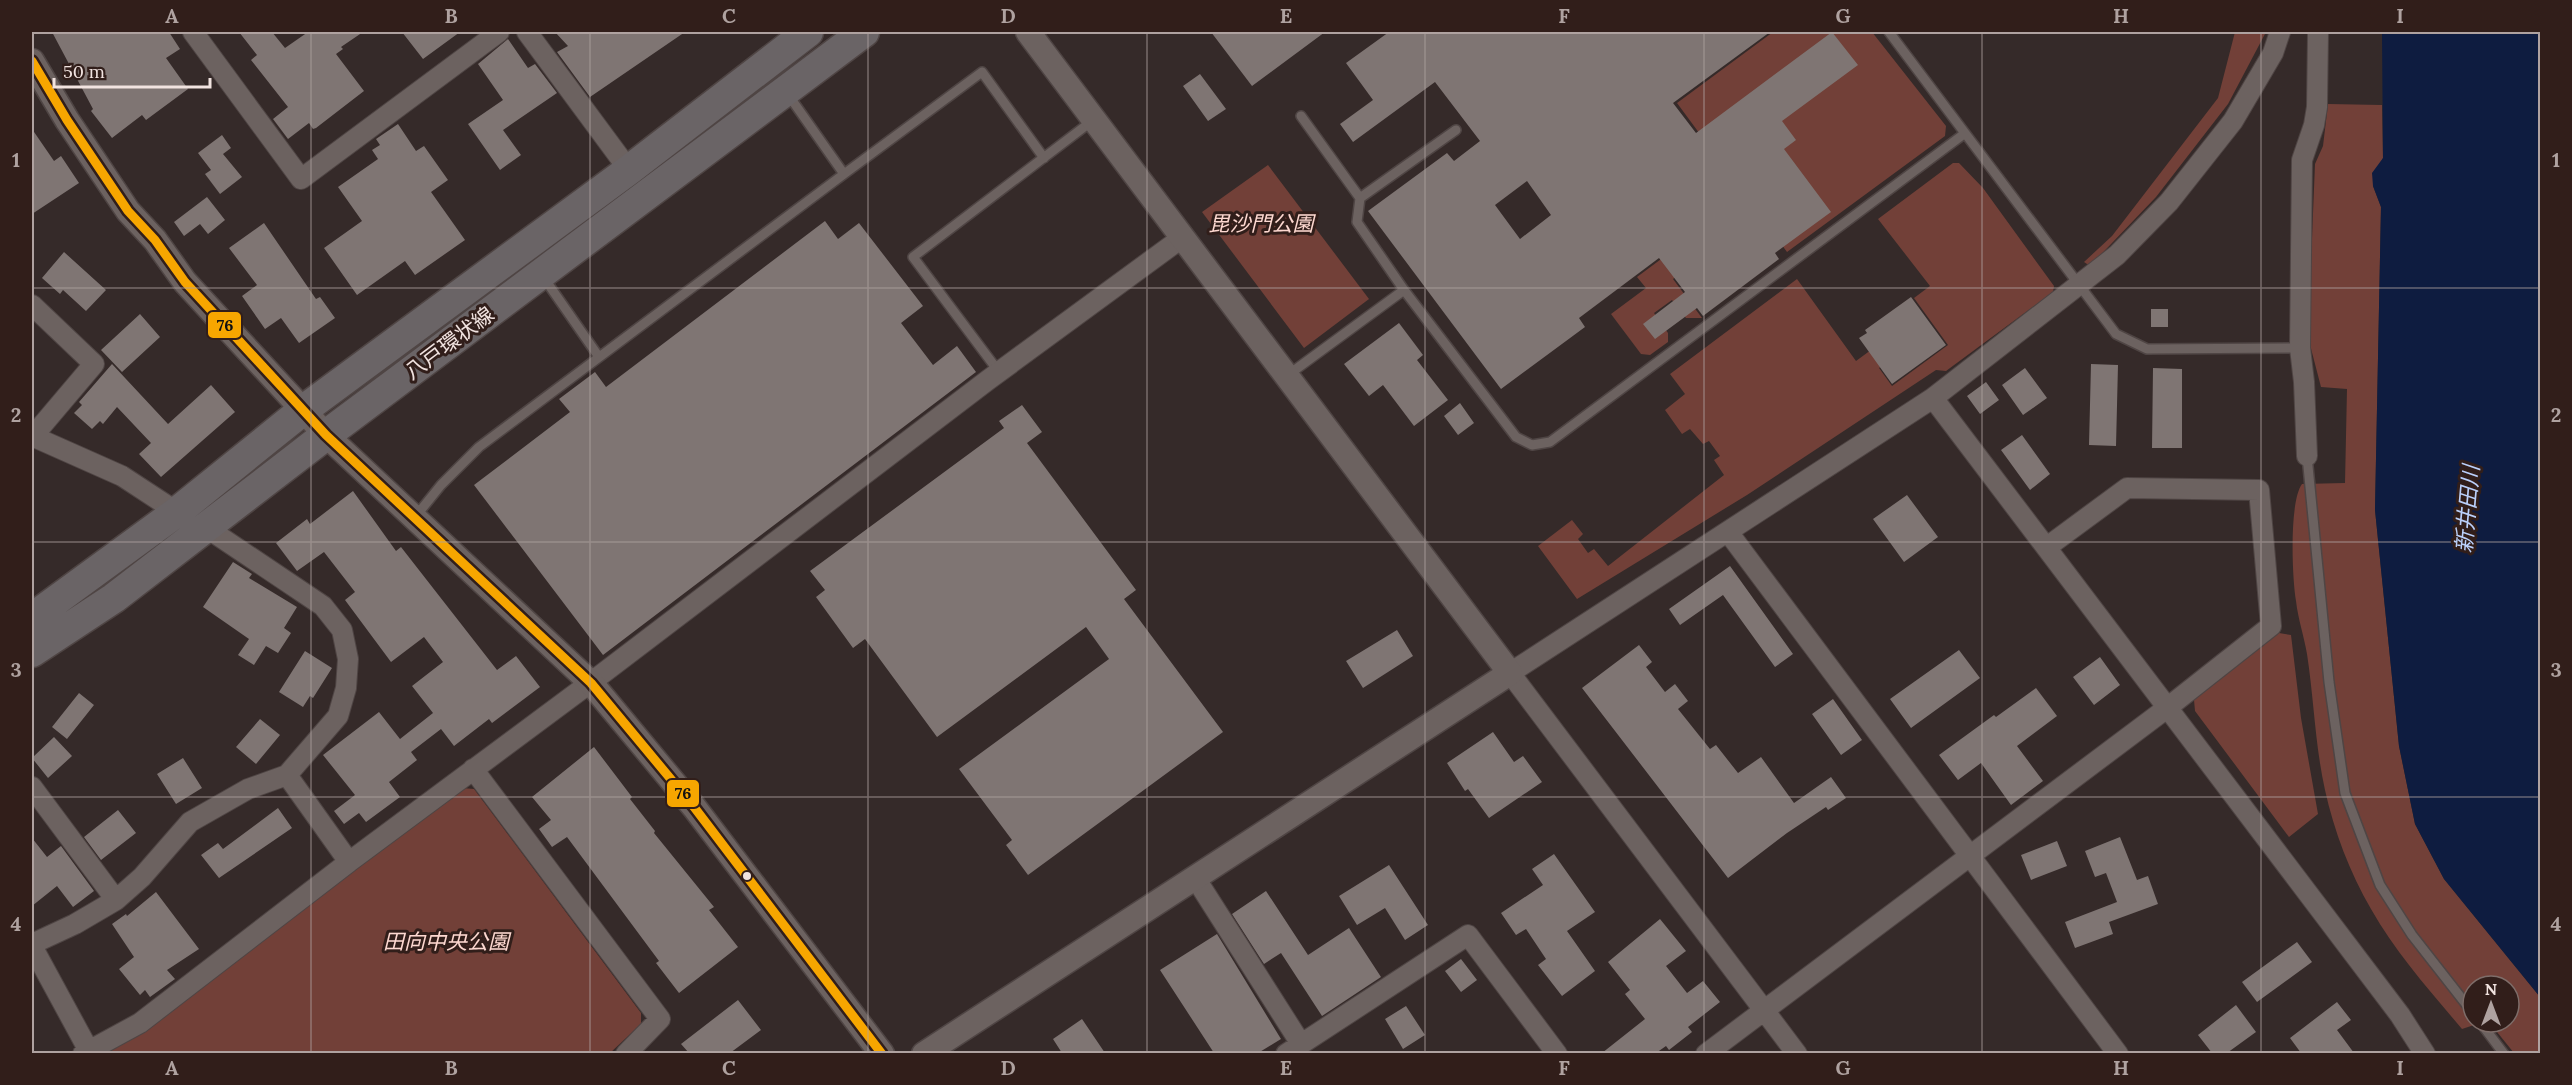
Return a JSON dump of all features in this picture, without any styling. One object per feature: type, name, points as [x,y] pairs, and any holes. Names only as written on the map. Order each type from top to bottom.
[{"type":"main road","name":"八戸環状線","points":[[32,618],[177,512],[302,411],[629,170],[808,32]]},
{"type":"main road","name":"八戸環状線","points":[[32,652],[114,598],[326,435],[864,32]]},
{"type":"street","points":[[198,34],[301,179],[499,32]]},
{"type":"street","points":[[527,32],[629,170]]},
{"type":"street","points":[[1028,32],[1797,1053]]},
{"type":"street","points":[[924,1053],[1196,879],[1933,398],[2117,255],[2176,193],[2233,122],[2273,53],[2280,32]]},
{"type":"street","points":[[2307,456],[2300,348],[2302,160],[2314,125],[2317,107],[2318,32]]},
{"type":"street","points":[[32,61],[67,120],[128,211],[155,240],[185,282],[326,435],[591,683],[694,807],[882,1053]]},
{"type":"street","points":[[207,528],[323,606],[342,630],[347,669],[346,688],[338,716],[286,775],[248,789],[190,822],[141,877],[116,900],[32,945],[86,1052],[140,1023],[349,862],[591,683],[999,372],[1183,237]]},
{"type":"street","points":[[32,305],[94,364],[32,436],[122,476],[177,512]]},
{"type":"street","points":[[1933,398],[2400,1015],[2425,1053]]},
{"type":"street","points":[[1706,1053],[2167,708],[2271,626],[2259,490],[2127,488],[2047,548]]},
{"type":"street","points":[[1728,532],[2118,1053]]},
{"type":"street","points":[[473,769],[660,1019],[626,1053]]},
{"type":"street","points":[[286,775],[349,862]]},
{"type":"street","points":[[32,786],[116,900]]},
{"type":"street","points":[[1196,879],[1293,1049],[1468,935],[1557,1053]]},
{"type":"lane","points":[[1889,32],[2078,287],[2116,334],[2147,349],[2300,348]]},
{"type":"lane","points":[[415,518],[441,485],[479,447],[982,72],[1044,158]]},
{"type":"lane","points":[[785,91],[844,174]]},
{"type":"lane","points":[[1301,116],[1360,198],[1357,222],[1404,290],[1516,437],[1532,445],[1550,442],[1964,134]]},
{"type":"lane","points":[[999,372],[913,257],[1094,119]]},
{"type":"lane","points":[[1360,198],[1456,130]]},
{"type":"lane","points":[[541,274],[599,357]]},
{"type":"lane","points":[[1288,375],[1404,290]]},
{"type":"lane","points":[[2307,456],[2329,682],[2345,793],[2380,885],[2412,935],[2461,998]]},
{"type":"lane","points":[[2489,1034],[2504,1053]]},
{"type":"green space","points":[[1773,32],[1872,32],[1946,126],[1945,136],[1787,252],[1677,103]]},
{"type":"green space","points":[[2235,32],[2266,32],[2228,104],[2156,197],[2090,266],[2084,262],[2112,236],[2218,98]]},
{"type":"green space","points":[[2328,104],[2382,105],[2383,158],[2373,186],[2381,207],[2375,510],[2399,746],[2415,824],[2444,879],[2540,997],[2540,1053],[2514,1053],[2499,1034],[2521,1034],[2521,974],[2461,974],[2461,1028],[2426,986],[2391,941],[2363,895],[2333,821],[2325,790],[2307,654],[2298,614],[2293,575],[2293,523],[2298,493],[2302,484],[2345,483],[2347,389],[2321,387],[2308,337],[2315,164],[2323,146]]},
{"type":"green space","points":[[1953,163],[1959,163],[1983,188],[2054,286],[2053,292],[1946,371],[1936,370],[1747,495],[1577,599],[1538,546],[1572,520],[1583,534],[1578,539],[1588,553],[1594,549],[1608,566],[1724,475],[1714,460],[1720,456],[1709,441],[1703,444],[1690,429],[1682,434],[1665,410],[1685,394],[1670,374],[1797,279],[1856,361],[1875,347],[1886,363],[1879,368],[1892,386],[1948,345],[1914,298],[1930,286],[1878,219]]},
{"type":"green space","name":"毘沙門公園","points":[[1268,165],[1369,299],[1304,348],[1202,212]]},
{"type":"green space","points":[[1735,204],[1749,222],[1673,279],[1702,318],[1686,318],[1672,300],[1654,313],[1668,333],[1668,342],[1650,355],[1641,354],[1611,314],[1646,288],[1637,277]]},
{"type":"green space","points":[[2279,633],[2291,635],[2301,718],[2318,814],[2289,837],[2195,711],[2194,700]]},
{"type":"green space","name":"田向中央公園","points":[[462,788],[474,789],[641,1013],[641,1024],[610,1053],[102,1054],[192,994]]},
{"type":"water","name":"新井田川","points":[[2382,32],[2540,32],[2540,997],[2444,879],[2415,824],[2399,746],[2375,510],[2381,207],[2373,186],[2372,173],[2383,158]]},
{"type":"building","points":[[52,32],[169,32],[180,49],[166,58],[188,89],[146,120],[142,115],[112,138],[91,111],[93,109]]},
{"type":"building","points":[[239,32],[272,32],[285,48],[308,32],[363,32],[341,47],[343,49],[336,54],[364,91],[316,128],[313,129],[309,123],[288,139],[273,119],[288,107],[251,60],[257,55]]},
{"type":"building","points":[[402,32],[460,32],[423,59]]},
{"type":"building","points":[[555,32],[685,32],[590,97],[557,52],[568,46]]},
{"type":"building","points":[[1211,32],[1325,32],[1252,86]]},
{"type":"building","points":[[1389,32],[1770,32],[1673,103],[1696,133],[1832,32],[1858,65],[1782,121],[1796,140],[1784,149],[1831,212],[1775,253],[1779,259],[1703,316],[1697,308],[1655,339],[1643,324],[1685,292],[1659,258],[1579,318],[1585,327],[1501,389],[1368,211],[1447,153],[1454,161],[1480,141],[1435,82],[1353,142],[1340,124],[1373,100],[1346,63]],"holes":[[[1527,181],[1551,215],[1520,239],[1495,205]]]},
{"type":"building","points":[[508,39],[528,68],[535,64],[557,93],[503,130],[521,155],[500,170],[468,124],[503,100],[478,64]]},
{"type":"building","points":[[1200,74],[1226,109],[1208,121],[1183,86]]},
{"type":"building","points":[[398,124],[416,151],[424,146],[448,180],[431,192],[465,240],[415,275],[405,261],[357,295],[324,248],[362,221],[338,187],[378,159],[372,150],[380,145],[376,139]]},
{"type":"building","points":[[32,129],[54,161],[61,156],[79,183],[32,214]]},
{"type":"building","points":[[222,135],[231,148],[223,154],[242,177],[220,194],[205,174],[211,170],[198,153]]},
{"type":"building","points":[[207,197],[225,220],[208,234],[200,224],[184,236],[174,222]]},
{"type":"building","points":[[825,221],[838,239],[859,223],[923,306],[901,323],[933,365],[957,346],[976,372],[603,655],[474,485],[570,412],[559,399],[595,372],[606,387]]},
{"type":"building","points":[[264,223],[316,299],[320,297],[335,318],[299,343],[281,318],[265,329],[242,296],[257,285],[229,248]]},
{"type":"building","points":[[64,252],[106,290],[86,311],[63,290],[60,294],[42,278]]},
{"type":"building","points":[[1911,297],[1946,345],[1892,384],[1859,338],[1867,333],[1865,330]]},
{"type":"building","points":[[2151,309],[2168,309],[2168,327],[2151,327]]},
{"type":"building","points":[[140,314],[160,337],[122,372],[101,350]]},
{"type":"building","points":[[1399,323],[1423,355],[1417,360],[1448,400],[1414,426],[1383,385],[1369,396],[1344,364]]},
{"type":"building","points":[[112,364],[168,424],[211,385],[235,412],[161,477],[139,454],[151,443],[117,407],[103,424],[100,421],[92,429],[74,413],[82,405],[79,402]]},
{"type":"building","points":[[2091,364],[2118,365],[2116,446],[2089,445]]},
{"type":"building","points":[[2025,368],[2047,398],[2023,415],[2002,385]]},
{"type":"building","points":[[2153,368],[2182,369],[2182,448],[2152,448]]},
{"type":"building","points":[[1986,382],[1999,400],[1980,414],[1967,396]]},
{"type":"building","points":[[1460,403],[1474,423],[1458,435],[1444,416]]},
{"type":"building","points":[[1022,405],[1042,432],[1027,443],[1136,590],[1124,599],[1223,732],[1028,875],[1006,845],[1012,840],[959,769],[1109,659],[1086,627],[937,737],[865,639],[853,648],[816,597],[825,590],[810,571],[1004,428],[999,421]]},
{"type":"building","points":[[2022,435],[2050,474],[2030,490],[2001,450]]},
{"type":"building","points":[[353,491],[396,551],[401,547],[497,670],[516,656],[540,687],[492,723],[489,719],[454,746],[441,729],[411,752],[417,760],[389,782],[400,797],[366,822],[359,813],[344,824],[334,811],[355,795],[323,755],[379,712],[400,739],[433,713],[412,686],[443,662],[424,637],[391,662],[345,600],[355,592],[324,552],[297,571],[276,543],[307,519],[310,524]]},
{"type":"building","points":[[1907,495],[1938,537],[1904,562],[1873,519]]},
{"type":"building","points":[[233,562],[252,574],[249,578],[297,607],[284,628],[291,633],[278,653],[266,646],[254,665],[238,655],[249,639],[203,607]]},
{"type":"building","points":[[1730,566],[1793,654],[1775,667],[1723,595],[1680,625],[1669,609]]},
{"type":"building","points":[[1397,630],[1413,656],[1363,688],[1346,661]]},
{"type":"building","points":[[1639,645],[1652,662],[1646,667],[1665,692],[1675,684],[1688,701],[1678,709],[1710,749],[1716,745],[1738,773],[1761,757],[1794,803],[1831,777],[1846,798],[1828,810],[1826,807],[1787,833],[1728,878],[1582,688]]},
{"type":"building","points":[[1959,650],[1980,678],[1911,728],[1890,699]]},
{"type":"building","points":[[305,651],[332,668],[313,698],[310,696],[303,707],[279,692]]},
{"type":"building","points":[[2100,657],[2120,685],[2094,705],[2073,677]]},
{"type":"building","points":[[2036,688],[2057,716],[2017,746],[2043,781],[2011,805],[1981,763],[1958,780],[1939,755]]},
{"type":"building","points":[[79,693],[94,705],[67,739],[52,727]]},
{"type":"building","points":[[1833,699],[1862,740],[1841,755],[1812,714]]},
{"type":"building","points":[[260,719],[280,735],[256,764],[236,747]]},
{"type":"building","points":[[1493,732],[1514,762],[1523,756],[1542,782],[1489,818],[1468,789],[1465,791],[1447,763]]},
{"type":"building","points":[[54,737],[72,756],[48,778],[32,758]]},
{"type":"building","points":[[594,747],[632,797],[630,799],[655,831],[654,833],[714,907],[709,910],[738,947],[679,993],[656,963],[659,961],[567,837],[552,847],[539,829],[551,820],[532,797]]},
{"type":"building","points":[[183,758],[202,788],[176,804],[157,774]]},
{"type":"building","points":[[278,808],[292,828],[219,878],[201,855],[218,843],[223,849]]},
{"type":"building","points":[[118,810],[136,833],[101,860],[84,837]]},
{"type":"building","points":[[2120,837],[2137,880],[2148,876],[2158,904],[2109,922],[2113,934],[2075,948],[2065,922],[2117,902],[2106,873],[2095,877],[2085,851]]},
{"type":"building","points":[[32,838],[47,857],[61,846],[94,891],[73,907],[57,886],[32,906]]},
{"type":"building","points":[[2057,841],[2067,866],[2031,880],[2021,855]]},
{"type":"building","points":[[1554,854],[1595,912],[1567,931],[1595,971],[1562,996],[1538,965],[1546,959],[1526,929],[1516,935],[1501,913],[1543,885],[1532,869]]},
{"type":"building","points":[[1389,865],[1428,925],[1405,940],[1385,908],[1357,925],[1339,896]]},
{"type":"building","points":[[1266,891],[1308,955],[1349,928],[1381,977],[1322,1016],[1281,953],[1264,964],[1232,914]]},
{"type":"building","points":[[156,892],[199,949],[167,970],[175,979],[150,997],[145,990],[140,995],[119,969],[134,957],[112,924],[126,914],[127,916]]},
{"type":"building","points":[[1660,919],[1686,951],[1666,966],[1687,993],[1703,981],[1720,1002],[1688,1027],[1692,1032],[1669,1050],[1666,1046],[1656,1053],[1602,1053],[1645,1019],[1625,994],[1630,990],[1608,962]]},
{"type":"building","points":[[1217,934],[1281,1039],[1258,1053],[1214,1053],[1160,970]]},
{"type":"building","points":[[2297,942],[2312,962],[2257,1002],[2242,982]]},
{"type":"building","points":[[1461,959],[1477,980],[1461,992],[1445,971]]},
{"type":"building","points":[[738,1000],[761,1030],[730,1053],[689,1053],[681,1044]]},
{"type":"building","points":[[2337,1002],[2351,1020],[2337,1030],[2354,1053],[2301,1053],[2290,1038]]},
{"type":"building","points":[[2236,1005],[2256,1032],[2227,1053],[2212,1053],[2198,1035]]},
{"type":"building","points":[[1406,1006],[1425,1035],[1403,1049],[1385,1019]]},
{"type":"building","points":[[1082,1019],[1105,1053],[1062,1053],[1053,1039]]},
{"type":"transit line","name":"76","points":[[32,61],[67,120],[128,211],[155,240],[185,282],[326,435],[591,683],[694,807],[882,1054]]}]
